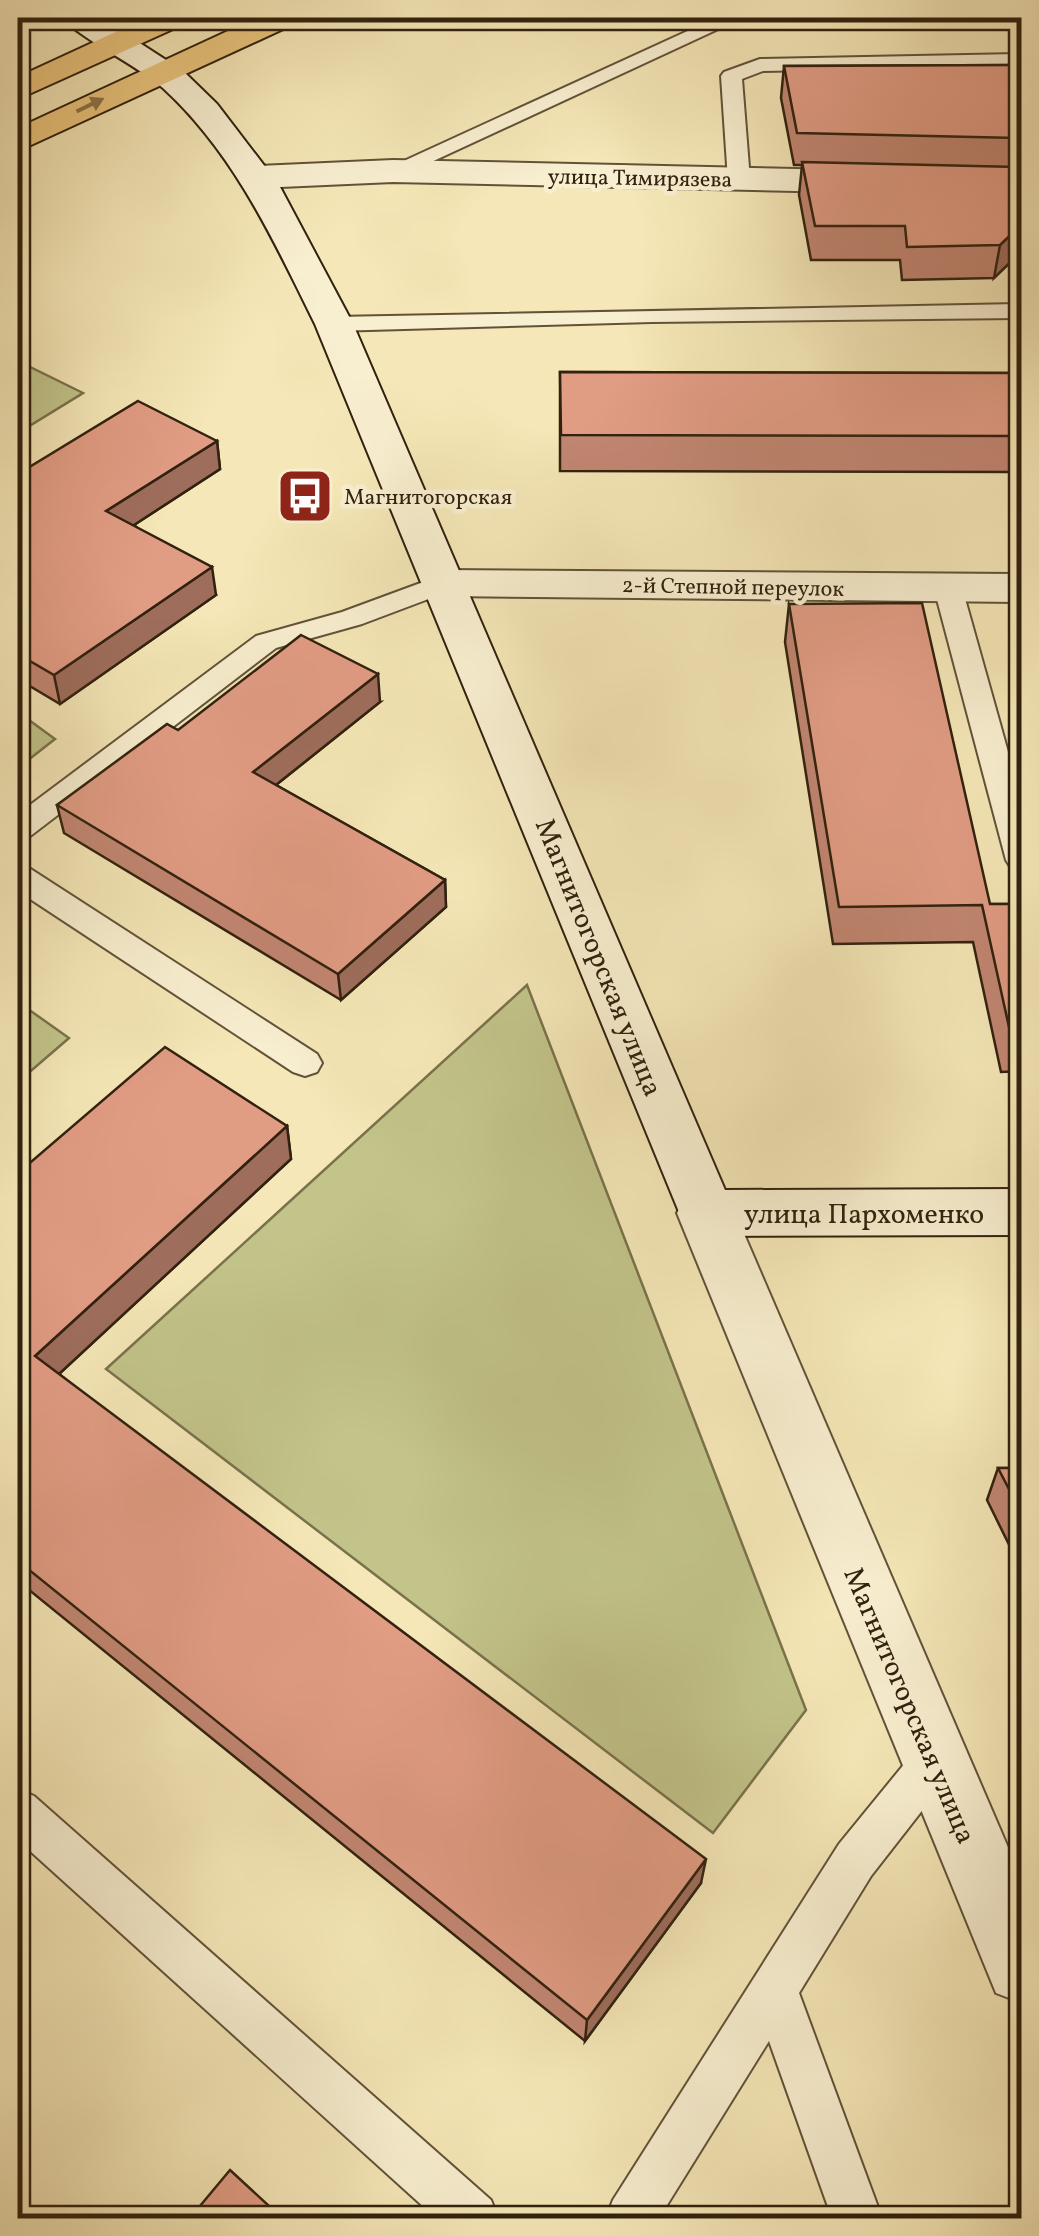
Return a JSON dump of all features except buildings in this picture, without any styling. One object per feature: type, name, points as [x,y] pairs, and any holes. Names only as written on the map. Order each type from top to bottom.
[{"type":"main road","points":[[18,89],[172,18]]},
{"type":"main road","points":[[18,141],[163,70],[282,18]]},
{"type":"street","name":"Магнитогорская улица","points":[[79,18],[163,70],[213,115],[258,177],[334,324],[1022,1967]]},
{"type":"street","name":"улица Тимирязева","points":[[258,177],[393,171],[1021,186]]},
{"type":"street","name":"2-й Степной переулок","points":[[445,582],[1022,588]]},
{"type":"street","name":"улица Пархоменко","points":[[706,1213],[1022,1212]]},
{"type":"lane","points":[[393,171],[732,18]]},
{"type":"lane","points":[[739,180],[731,76],[760,65],[1022,60]]},
{"type":"lane","points":[[334,324],[1022,311]]},
{"type":"lane","points":[[18,829],[266,642],[352,618],[445,582]]},
{"type":"lane","points":[[948,588],[1022,860]]},
{"type":"lane","points":[[18,876],[305,1063]]},
{"type":"lane","points":[[631,2218],[854,1860],[934,1761]]},
{"type":"lane","points":[[18,1811],[473,2218]]},
{"type":"lane","points":[[773,1987],[857,2218]]},
{"type":"green space","points":[[18,361],[83,393],[18,433]]},
{"type":"green space","points":[[18,712],[55,739],[18,768]]},
{"type":"green space","points":[[527,985],[806,1710],[713,1833],[106,1369]]},
{"type":"green space","points":[[18,1002],[69,1038],[18,1082]]},
{"type":"place","name":"Магнитогорская","points":[[305,496]]}]
